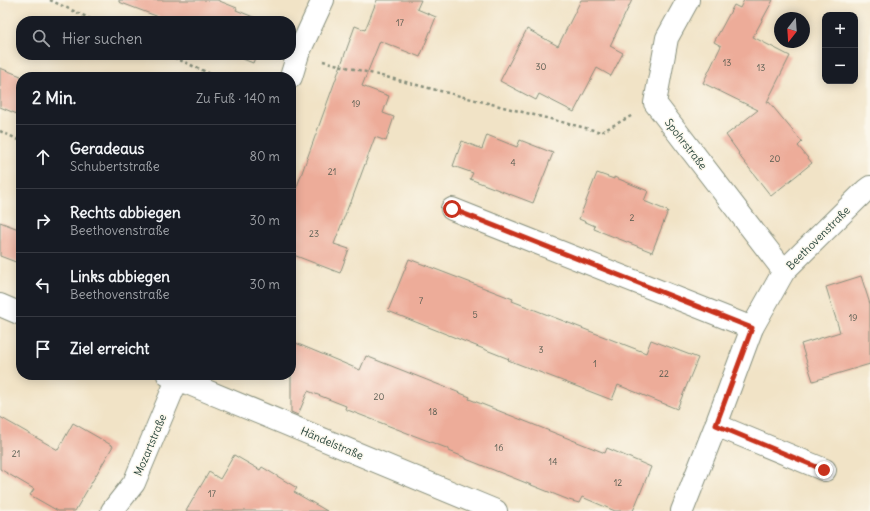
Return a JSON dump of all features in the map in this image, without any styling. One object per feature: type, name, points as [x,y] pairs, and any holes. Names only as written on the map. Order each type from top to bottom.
[{"type":"street","points":[[293,72],[298,54],[323,0]]},
{"type":"street","points":[[655,103],[667,38],[688,0]]},
{"type":"street","name":"Spohrstraße","points":[[655,103],[784,271]]},
{"type":"street","name":"Beethovenstraße","points":[[682,511],[752,328],[784,271],[870,187]]},
{"type":"street","points":[[452,209],[752,328]]},
{"type":"street","points":[[0,305],[16,312]]},
{"type":"street","name":"Mozartstraße","points":[[112,511],[134,483],[173,380]]},
{"type":"street","name":"Händelstraße","points":[[185,380],[496,511]]},
{"type":"street","points":[[716,425],[824,470]]},
{"type":"path","points":[[50,0],[84,16]]},
{"type":"path","points":[[298,54],[601,132],[655,103]]},
{"type":"path","points":[[180,60],[206,72]]},
{"type":"path","points":[[0,131],[16,139]]},
{"type":"building","points":[[119,0],[217,0],[237,8],[236,10],[251,16],[156,16],[119,2]]},
{"type":"building","points":[[377,0],[421,0],[417,9],[436,17],[420,57],[380,41],[362,86],[389,96],[383,113],[394,117],[386,141],[375,137],[334,244],[349,249],[340,273],[296,256],[296,189],[355,26],[365,30]]},
{"type":"building","points":[[581,0],[632,0],[610,46],[623,53],[611,76],[597,68],[574,112],[539,94],[536,100],[500,81],[527,29],[558,46]]},
{"type":"building","points":[[744,0],[773,0],[753,37],[790,56],[766,104],[769,102],[802,142],[798,146],[812,163],[771,196],[738,154],[739,153],[726,135],[758,110],[703,83],[721,46],[714,42],[734,5],[740,8]]},
{"type":"building","points":[[246,60],[254,60],[253,63]]},
{"type":"building","points":[[0,68],[16,74],[16,114],[0,107]]},
{"type":"building","points":[[487,135],[517,147],[520,140],[553,153],[533,203],[470,179],[473,173],[453,166],[462,141],[482,149]]},
{"type":"building","points":[[597,173],[614,179],[614,177],[648,191],[644,201],[668,211],[652,252],[594,229],[595,226],[579,219]]},
{"type":"building","points":[[0,222],[16,228],[16,262],[0,256]]},
{"type":"building","points":[[409,259],[646,353],[651,340],[698,358],[677,409],[618,385],[612,400],[508,360],[509,359],[388,311]]},
{"type":"building","points":[[861,276],[870,304],[870,364],[813,381],[801,344],[840,332],[826,287]]},
{"type":"building","points":[[296,343],[360,370],[366,356],[605,453],[607,448],[651,467],[633,511],[615,511],[582,497],[579,503],[569,500],[466,459],[449,451],[449,449],[345,409],[346,406],[308,391],[298,415],[291,412],[291,380],[296,380]]},
{"type":"building","points":[[0,417],[58,450],[73,423],[113,446],[75,511],[58,511],[30,495],[34,489],[0,469]]},
{"type":"building","points":[[234,455],[260,470],[262,467],[297,488],[294,492],[327,511],[186,511],[209,472],[220,479]]},
{"type":"route","points":[[452,209],[752,328],[716,425],[824,470]]}]
